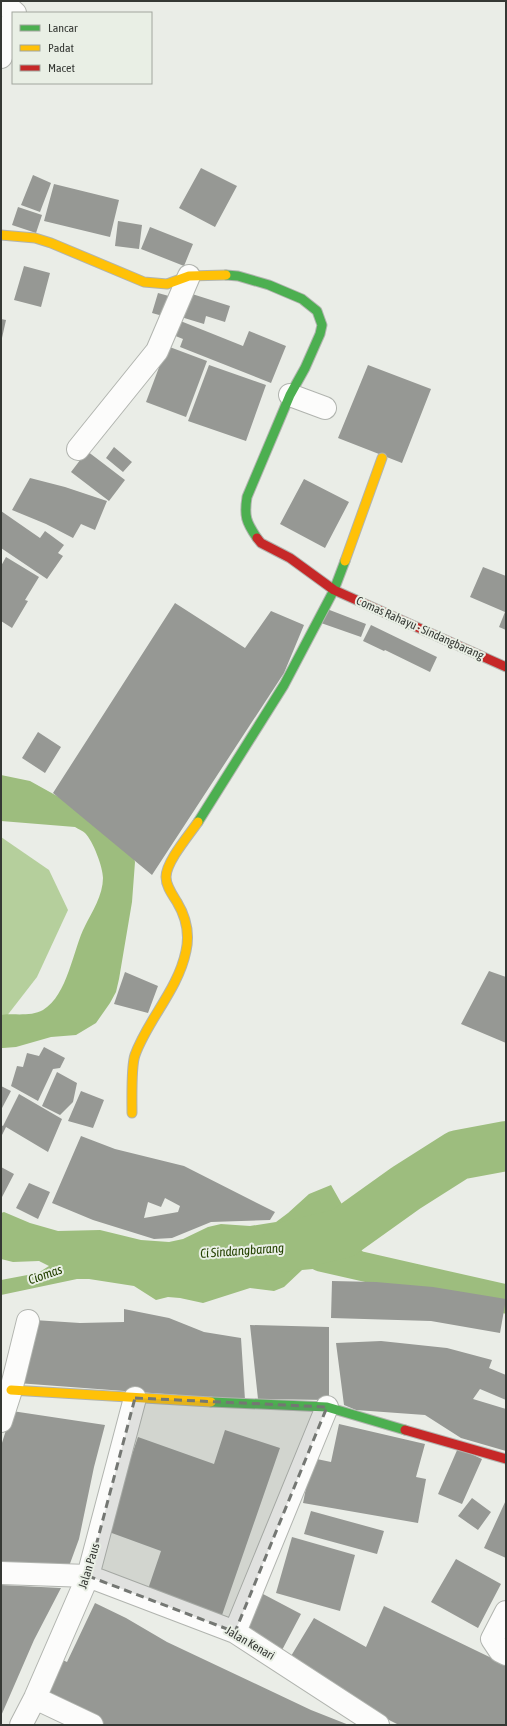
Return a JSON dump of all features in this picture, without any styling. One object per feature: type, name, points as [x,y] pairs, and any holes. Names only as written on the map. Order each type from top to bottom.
[{"type":"street","points":[[1,1],[13,12]]},
{"type":"street","points":[[1,57],[12,22]]},
{"type":"street","points":[[1,235],[35,238],[51,243],[144,282],[167,284],[189,276],[238,276],[269,285],[302,299],[317,311],[322,325],[320,334],[305,368],[290,395],[325,408]]},
{"type":"street","points":[[78,449],[157,351],[189,276]]},
{"type":"street","name":"Comas Rahayu - Sindangbarang","points":[[290,395],[247,497],[245,512],[246,520],[261,543],[290,558],[334,590],[506,667]]},
{"type":"street","points":[[132,1113],[134,1057],[144,1034],[173,986],[186,953],[188,940],[188,930],[185,919],[168,887],[166,876],[169,866],[176,852],[216,795],[284,685],[334,590],[382,458]]},
{"type":"street","points":[[1,1421],[28,1321]]},
{"type":"street","points":[[10,1390],[135,1398],[327,1407],[506,1459]]},
{"type":"street","name":"Jalan Paus","points":[[21,1725],[35,1698],[88,1576],[135,1398]]},
{"type":"street","points":[[235,1632],[327,1407]]},
{"type":"street","name":"Jalan Kenari","points":[[1,1573],[88,1576],[235,1632],[378,1725]]},
{"type":"street","points":[[506,1612],[492,1639],[500,1651],[506,1654]]},
{"type":"street","points":[[35,1698],[92,1725]]},
{"type":"highlighted area","points":[[135,1398],[327,1407],[235,1632],[88,1576]]},
{"type":"shaded area","points":[[1,837],[49,870],[68,910],[37,977],[6,1017],[1,1018]]},
{"type":"water","points":[[1,775],[30,781],[102,821],[132,850],[135,862],[132,902],[116,992],[96,1023],[76,1035],[51,1037],[16,1047],[3,1048],[1,1048],[1,1015],[38,1012],[43,1010],[51,1003],[58,994],[69,971],[85,926],[99,897],[103,884],[103,873],[94,848],[88,837],[85,833],[75,827],[1,821]]},
{"type":"water","name":"Ciomas","points":[[331,1185],[344,1208],[357,1244],[365,1255],[360,1266],[350,1271],[313,1269],[302,1270],[284,1287],[274,1291],[250,1288],[203,1303],[168,1297],[156,1300],[134,1286],[89,1279],[77,1279],[1,1295],[1,1280],[38,1273],[49,1266],[39,1261],[13,1262],[1,1259],[1,1213],[4,1212],[30,1223],[58,1231],[100,1230],[141,1240],[169,1242],[183,1239],[208,1227],[221,1224],[250,1226],[276,1222],[309,1194]]},
{"type":"building","points":[[201,168],[237,186],[215,227],[179,208]]},
{"type":"building","points":[[33,175],[51,183],[40,212],[21,205]]},
{"type":"building","points":[[54,184],[119,200],[110,237],[44,221]]},
{"type":"building","points":[[18,207],[42,215],[36,233],[12,225]]},
{"type":"building","points":[[118,221],[142,225],[139,249],[115,246]]},
{"type":"building","points":[[150,227],[193,244],[184,266],[141,249]]},
{"type":"building","points":[[24,266],[50,273],[41,307],[14,300]]},
{"type":"building","points":[[158,293],[176,298],[170,318],[152,313]]},
{"type":"building","points":[[189,293],[230,306],[225,322],[206,316],[204,324],[181,317]]},
{"type":"building","points":[[1,319],[6,320],[2,338],[1,338]]},
{"type":"building","points":[[178,320],[243,346],[249,331],[286,346],[271,383],[180,347],[183,339],[173,335]]},
{"type":"building","points":[[167,346],[207,361],[186,417],[146,402]]},
{"type":"building","points":[[209,365],[266,385],[246,441],[188,421]]},
{"type":"building","points":[[368,365],[431,389],[402,463],[338,438]]},
{"type":"building","points":[[114,447],[132,462],[123,472],[106,458]]},
{"type":"building","points":[[87,451],[125,480],[109,501],[71,472]]},
{"type":"building","points":[[30,478],[65,487],[107,501],[95,530],[81,524],[73,538],[46,524],[12,510]]},
{"type":"building","points":[[304,479],[349,502],[325,548],[280,524]]},
{"type":"building","points":[[1,511],[40,538],[45,531],[64,545],[58,553],[63,556],[47,579],[1,548]]},
{"type":"building","points":[[6,557],[39,577],[25,600],[28,601],[12,628],[1,621],[1,566]]},
{"type":"building","points":[[483,567],[506,576],[506,630],[499,627],[505,612],[470,597]]},
{"type":"building","points":[[175,603],[245,648],[271,611],[304,625],[284,673],[152,875],[53,793]]},
{"type":"building","points":[[327,609],[366,624],[361,637],[321,623]]},
{"type":"building","points":[[371,625],[437,657],[430,672],[363,641]]},
{"type":"building","points":[[38,732],[61,747],[45,773],[22,758]]},
{"type":"building","points":[[489,971],[506,977],[506,1043],[461,1024]]},
{"type":"building","points":[[125,972],[158,986],[148,1013],[114,1004]]},
{"type":"building","points":[[44,1047],[65,1058],[60,1068],[53,1069],[38,1101],[11,1086],[17,1066],[23,1067],[27,1053],[39,1056]]},
{"type":"building","points":[[57,1072],[77,1083],[73,1102],[60,1115],[42,1106]]},
{"type":"building","points":[[1,1086],[11,1091],[1,1110]]},
{"type":"building","points":[[81,1091],[104,1100],[93,1128],[68,1121]]},
{"type":"building","points":[[19,1094],[62,1119],[48,1152],[6,1127],[1,1137],[1,1125],[3,1126]]},
{"type":"building","points":[[81,1136],[115,1149],[184,1166],[275,1212],[270,1220],[211,1222],[172,1238],[154,1239],[93,1220],[52,1203]],"holes":[[[165,1198],[180,1206],[178,1212],[144,1218],[148,1202],[161,1207]]]},
{"type":"building","points":[[1,1167],[14,1174],[1,1199]]},
{"type":"building","points":[[29,1183],[50,1192],[38,1219],[16,1208]]},
{"type":"building","points":[[332,1281],[376,1282],[433,1287],[506,1299],[500,1333],[431,1321],[331,1318]]},
{"type":"building","points":[[124,1309],[169,1318],[204,1332],[241,1338],[245,1400],[17,1383],[34,1320],[80,1323],[124,1322]]},
{"type":"building","points":[[250,1325],[329,1327],[329,1400],[258,1399]]},
{"type":"building","points":[[381,1341],[447,1348],[492,1360],[489,1368],[506,1375],[506,1400],[480,1389],[473,1399],[506,1409],[506,1451],[461,1438],[425,1415],[356,1410],[344,1405],[336,1343]]},
{"type":"building","points":[[12,1411],[105,1425],[94,1467],[79,1539],[68,1569],[1,1568],[1,1446]]},
{"type":"building","points":[[339,1424],[425,1444],[416,1477],[426,1479],[418,1523],[303,1503],[312,1458],[331,1462]]},
{"type":"building","points":[[225,1430],[280,1448],[221,1618],[147,1592],[161,1551],[109,1532],[123,1481],[138,1437],[214,1464]]},
{"type":"building","points":[[458,1448],[482,1459],[462,1504],[438,1494]]},
{"type":"building","points":[[472,1498],[491,1512],[478,1530],[458,1516]]},
{"type":"building","points":[[506,1500],[506,1558],[484,1548]]},
{"type":"building","points":[[311,1511],[384,1531],[377,1554],[304,1534]]},
{"type":"building","points":[[292,1537],[355,1555],[340,1611],[276,1593]]},
{"type":"building","points":[[456,1559],[501,1584],[478,1628],[431,1602]]},
{"type":"building","points":[[1,1585],[61,1588],[34,1640],[1,1716]]},
{"type":"building","points":[[263,1594],[301,1614],[281,1652],[243,1632]]},
{"type":"building","points":[[95,1603],[126,1618],[167,1642],[311,1710],[349,1725],[101,1725],[40,1695],[58,1658],[67,1662]]},
{"type":"building","points":[[384,1606],[506,1665],[506,1725],[399,1725],[343,1697],[288,1661],[314,1618],[366,1647]]},
{"type":"waterway","name":"Ci Sindangbarang","points":[[285,1247],[343,1233],[406,1188],[458,1155],[506,1146]]},
{"type":"waterway","points":[[321,1257],[506,1299]]},
{"type":"traffic: fast","points":[[226,275],[238,276],[269,285],[302,299],[317,311],[322,325],[320,334],[305,368],[290,395],[247,497],[247,519],[250,528],[257,538]]},
{"type":"traffic: fast","points":[[198,822],[284,685],[334,590],[345,561]]},
{"type":"traffic: fast","points":[[211,1402],[327,1407],[405,1430]]},
{"type":"traffic: slow","points":[[1,235],[35,238],[51,243],[144,282],[167,284],[189,276],[226,275]]},
{"type":"traffic: slow","points":[[345,561],[382,458]]},
{"type":"traffic: slow","points":[[132,1113],[132,1075],[135,1055],[147,1029],[170,992],[176,979],[182,965],[188,938],[185,919],[168,887],[166,880],[167,871],[174,856],[198,822]]},
{"type":"traffic: slow","points":[[11,1390],[211,1402]]},
{"type":"traffic: jam","points":[[257,538],[261,543],[290,558],[334,590],[506,667]]},
{"type":"traffic: jam","points":[[405,1430],[506,1459]]}]
